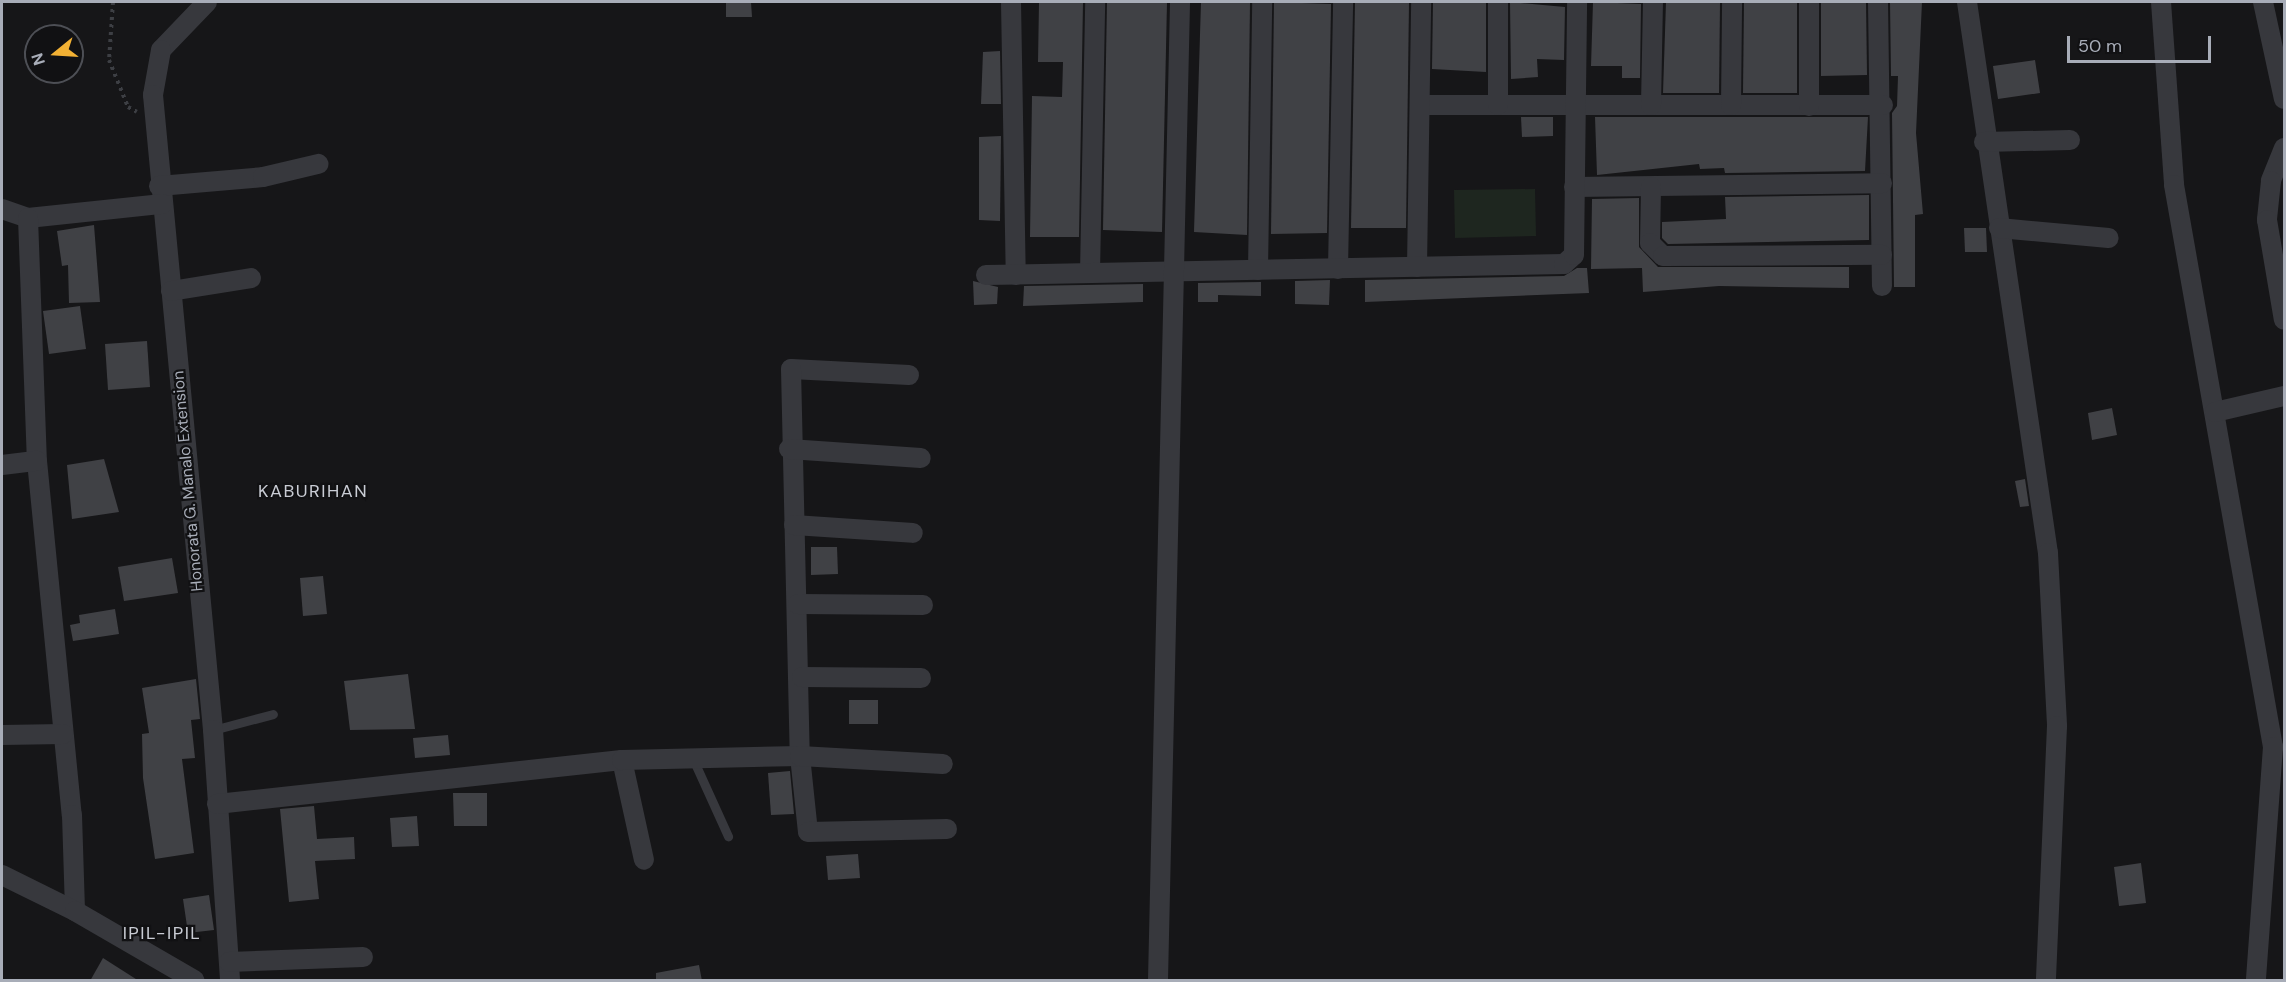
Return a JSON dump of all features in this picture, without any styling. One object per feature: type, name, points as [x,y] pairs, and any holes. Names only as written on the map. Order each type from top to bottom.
[{"type":"street","name":"Honorata G. Manalo Extension","points":[[207,2],[169,39],[155,61],[155,124],[213,730],[229,971]]},
{"type":"street","points":[[1011,2],[1016,275]]},
{"type":"street","points":[[1090,273],[1095,2]]},
{"type":"street","points":[[1158,981],[1180,2]]},
{"type":"street","points":[[1258,270],[1262,2]]},
{"type":"street","points":[[1338,269],[1343,2]]},
{"type":"street","points":[[1417,267],[1421,2]]},
{"type":"street","points":[[1498,2],[1498,105]]},
{"type":"street","points":[[986,275],[1564,264],[1574,255],[1577,2]]},
{"type":"street","points":[[1651,105],[1653,2]]},
{"type":"street","points":[[1731,105],[1732,2]]},
{"type":"street","points":[[1809,2],[1809,106]]},
{"type":"street","points":[[1878,2],[1883,105],[1882,286]]},
{"type":"street","points":[[1967,2],[1984,142],[2037,464],[2054,639],[2057,726],[2046,981]]},
{"type":"street","points":[[2161,2],[2174,185],[2279,746],[2256,981]]},
{"type":"street","points":[[2263,2],[2284,99]]},
{"type":"street","points":[[1421,105],[1883,105]]},
{"type":"street","points":[[1984,142],[2070,140]]},
{"type":"street","points":[[2284,148],[2271,181],[2267,220],[2284,320]]},
{"type":"street","points":[[2,209],[27,218],[264,177],[318,164]]},
{"type":"street","points":[[1574,186],[1882,183]]},
{"type":"street","points":[[1651,187],[1650,243],[1663,256],[1882,255]]},
{"type":"street","points":[[27,218],[37,461],[63,734],[75,911]]},
{"type":"street","points":[[1999,228],[2109,238]]},
{"type":"street","points":[[171,291],[251,278]]},
{"type":"street","points":[[909,375],[791,369],[789,449],[802,677],[800,756],[808,832],[947,829]]},
{"type":"street","points":[[2215,412],[2284,396]]},
{"type":"street","points":[[789,449],[921,458]]},
{"type":"street","points":[[2,465],[37,461]]},
{"type":"street","points":[[794,525],[913,533]]},
{"type":"street","points":[[798,604],[923,605]]},
{"type":"street","points":[[802,677],[921,678]]},
{"type":"street","points":[[2,735],[63,734]]},
{"type":"street","points":[[217,804],[622,760],[800,756],[942,764]]},
{"type":"street","points":[[622,760],[644,860]]},
{"type":"street","points":[[2,876],[75,911],[194,981]]},
{"type":"street","points":[[229,971],[363,957]]},
{"type":"lane","points":[[213,730],[273,714]]},
{"type":"lane","points":[[693,759],[728,836]]},
{"type":"path","points":[[112,2],[109,60],[128,107],[155,124]]},
{"type":"shaded area","points":[[1535,189],[1536,236],[1455,238],[1454,190]]},
{"type":"building","points":[[726,2],[751,2],[752,17],[726,17]]},
{"type":"building","points":[[1039,2],[1083,2],[1079,237],[1030,237],[1032,96],[1062,97],[1063,62],[1038,62]]},
{"type":"building","points":[[1107,2],[1167,2],[1162,232],[1103,230]]},
{"type":"building","points":[[1201,2],[1250,2],[1247,235],[1194,232]]},
{"type":"building","points":[[1274,2],[1331,4],[1327,233],[1271,234]]},
{"type":"building","points":[[1409,2],[1406,228],[1351,228],[1355,3]]},
{"type":"building","points":[[1433,2],[1486,2],[1486,72],[1432,69]]},
{"type":"building","points":[[1510,2],[1565,7],[1564,60],[1537,59],[1538,77],[1511,79]]},
{"type":"building","points":[[1593,2],[1641,4],[1640,78],[1622,78],[1622,66],[1591,66]]},
{"type":"building","points":[[1666,2],[1720,2],[1719,93],[1663,93]]},
{"type":"building","points":[[1744,2],[1797,2],[1797,93],[1743,93]]},
{"type":"building","points":[[1821,2],[1866,2],[1867,75],[1821,76]]},
{"type":"building","points":[[1890,2],[1922,2],[1916,133],[1923,214],[1915,215],[1915,287],[1894,287],[1892,113],[1897,106],[1898,76],[1891,76]]},
{"type":"building","points":[[1000,51],[1001,104],[981,104],[983,52]]},
{"type":"building","points":[[2035,60],[2040,93],[1998,99],[1993,66]]},
{"type":"building","points":[[1521,117],[1553,117],[1553,136],[1522,137]]},
{"type":"building","points":[[1595,117],[1868,117],[1865,171],[1725,173],[1724,168],[1700,169],[1699,164],[1597,175]]},
{"type":"building","points":[[1001,136],[1000,221],[979,220],[979,137]]},
{"type":"building","points":[[1869,195],[1869,240],[1668,244],[1662,238],[1662,222],[1726,219],[1725,197]]},
{"type":"building","points":[[1639,198],[1639,247],[1658,267],[1849,267],[1849,288],[1719,286],[1643,292],[1642,268],[1591,269],[1592,199]]},
{"type":"building","points":[[94,225],[100,302],[69,303],[68,265],[62,266],[57,231]]},
{"type":"building","points":[[1964,228],[1986,228],[1987,252],[1965,252]]},
{"type":"building","points":[[1577,268],[1587,268],[1589,293],[1365,302],[1365,280],[1564,276]]},
{"type":"building","points":[[1330,280],[1329,305],[1295,304],[1295,281]]},
{"type":"building","points":[[973,281],[998,287],[997,304],[974,305]]},
{"type":"building","points":[[1261,282],[1261,296],[1218,295],[1218,302],[1198,302],[1198,283]]},
{"type":"building","points":[[1143,284],[1143,302],[1023,306],[1024,286]]},
{"type":"building","points":[[80,306],[86,349],[49,354],[43,311]]},
{"type":"building","points":[[147,341],[150,387],[108,390],[105,344]]},
{"type":"building","points":[[2112,408],[2117,435],[2092,440],[2088,413]]},
{"type":"building","points":[[104,459],[119,512],[72,519],[67,465]]},
{"type":"building","points":[[2025,479],[2029,506],[2020,507],[2015,481]]},
{"type":"building","points":[[811,547],[837,547],[838,574],[811,575]]},
{"type":"building","points":[[172,558],[178,593],[124,601],[118,567]]},
{"type":"building","points":[[323,576],[327,614],[303,616],[300,578]]},
{"type":"building","points":[[115,609],[119,634],[73,641],[70,625],[80,623],[79,615]]},
{"type":"building","points":[[408,674],[415,729],[350,730],[344,681]]},
{"type":"building","points":[[196,679],[200,719],[191,720],[195,758],[182,759],[194,853],[155,859],[143,778],[142,734],[149,733],[142,688]]},
{"type":"building","points":[[849,700],[878,700],[878,724],[849,724]]},
{"type":"building","points":[[448,735],[450,755],[415,758],[413,738]]},
{"type":"building","points":[[790,771],[794,814],[771,815],[768,773]]},
{"type":"building","points":[[453,793],[487,793],[487,826],[454,826]]},
{"type":"building","points":[[314,806],[317,839],[354,837],[355,859],[315,861],[319,899],[289,902],[280,809]]},
{"type":"building","points":[[417,816],[419,846],[392,847],[390,818]]},
{"type":"building","points":[[858,854],[860,878],[828,880],[826,856]]},
{"type":"building","points":[[2141,863],[2146,903],[2119,906],[2114,867]]},
{"type":"building","points":[[209,895],[214,930],[188,933],[183,899]]},
{"type":"building","points":[[103,958],[139,981],[90,981]]},
{"type":"building","points":[[699,965],[702,981],[656,981],[656,973]]},
{"type":"district","name":"KABURIHAN","points":[[313,491]]},
{"type":"district","name":"IPIL-IPIL","points":[[162,933]]}]
